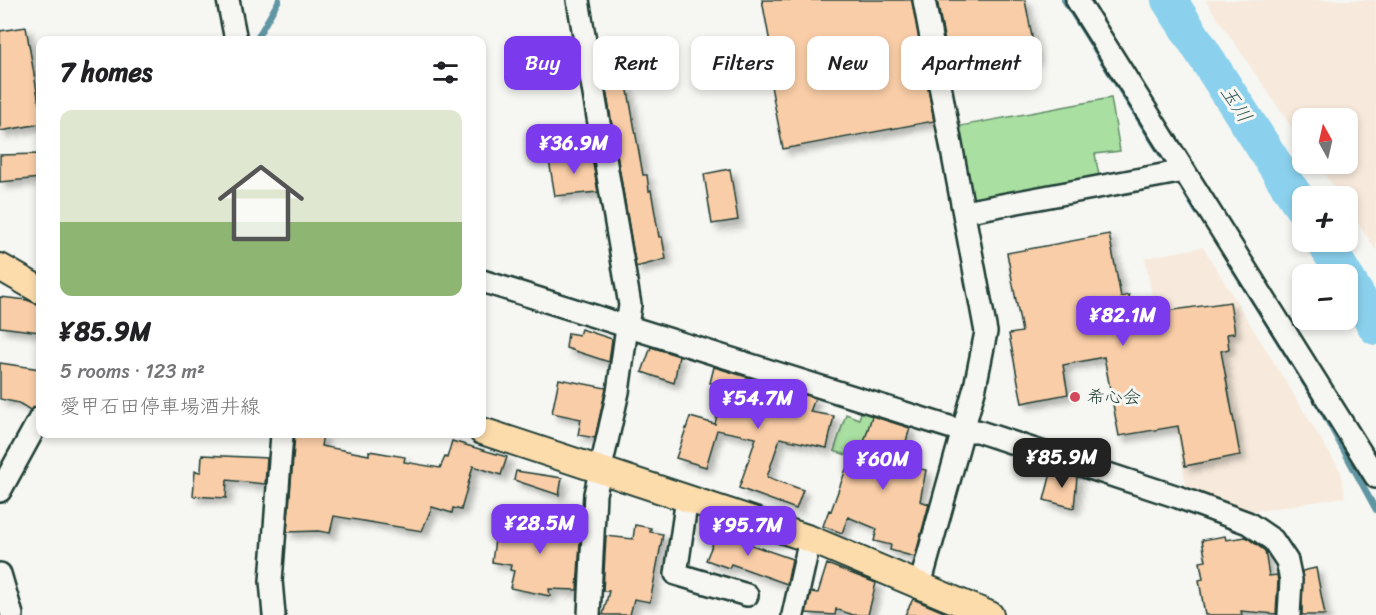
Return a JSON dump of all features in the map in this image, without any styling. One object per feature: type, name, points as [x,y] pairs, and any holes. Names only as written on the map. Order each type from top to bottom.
[{"type":"main road","points":[[0,267],[36,288]]},
{"type":"main road","points":[[486,432],[810,539],[990,615]]},
{"type":"street","points":[[228,0],[235,36]]},
{"type":"street","points":[[578,0],[629,288],[628,327],[603,469],[596,494],[589,615]]},
{"type":"street","points":[[920,585],[975,387],[986,332],[924,0]]},
{"type":"street","points":[[1077,0],[1376,477]]},
{"type":"street","points":[[964,212],[1184,171]]},
{"type":"street","points":[[486,282],[962,431],[977,430],[1178,497],[1248,523],[1273,540],[1282,551],[1290,571],[1289,615]]},
{"type":"street","points":[[0,491],[36,425]]},
{"type":"street","points":[[274,615],[271,581],[282,438]]},
{"type":"street","points":[[687,498],[676,574],[747,595]]},
{"type":"street","points":[[793,615],[810,539]]},
{"type":"street","points":[[0,574],[12,615]]},
{"type":"shaded area","points":[[1205,0],[1376,0],[1376,250],[1358,223],[1358,186],[1333,186],[1324,174],[1358,174],[1358,108],[1292,108],[1292,127]]},
{"type":"shaded area","points":[[1203,247],[1341,472],[1345,497],[1238,514],[1188,497],[1145,258]]},
{"type":"green space","points":[[1111,98],[1120,151],[1095,154],[1099,176],[976,199],[967,195],[955,127]]},
{"type":"green space","points":[[863,406],[875,410],[859,459],[834,451],[846,414],[859,419]]},
{"type":"building","points":[[762,0],[912,0],[919,36],[901,36],[901,90],[928,90],[934,121],[783,149],[772,90],[795,90],[795,36],[769,36]]},
{"type":"building","points":[[937,0],[1025,0],[1032,36],[944,36]]},
{"type":"building","points":[[26,27],[36,86],[36,125],[0,131],[0,31]]},
{"type":"building","points":[[606,90],[628,90],[643,175],[647,175],[659,237],[662,237],[666,259],[636,267]]},
{"type":"building","points":[[591,152],[598,192],[555,196],[549,160]]},
{"type":"building","points":[[36,154],[36,178],[0,182],[0,155]]},
{"type":"building","points":[[730,169],[738,220],[712,224],[704,174]]},
{"type":"building","points":[[1109,234],[1121,297],[1129,295],[1132,316],[1230,302],[1235,333],[1227,334],[1229,349],[1221,351],[1240,455],[1185,466],[1178,426],[1119,436],[1104,357],[1063,365],[1068,394],[1022,403],[1009,334],[1022,332],[1007,253]]},
{"type":"building","points":[[0,297],[27,300],[36,303],[36,332],[0,327]]},
{"type":"building","points":[[581,329],[612,339],[609,362],[566,348],[568,333],[579,335]]},
{"type":"building","points":[[651,347],[679,356],[674,383],[642,372]]},
{"type":"building","points":[[0,363],[36,368],[36,406],[30,410],[19,403],[0,399]]},
{"type":"building","points":[[714,367],[815,398],[810,412],[834,416],[827,448],[780,438],[767,477],[803,490],[796,509],[739,488],[756,438],[717,430],[706,467],[676,458],[690,417],[715,424],[724,386],[710,383]]},
{"type":"building","points":[[559,379],[606,388],[595,438],[578,435],[581,419],[552,413]]},
{"type":"building","points":[[872,416],[910,428],[899,465],[926,470],[920,501],[929,504],[915,557],[890,550],[891,545],[874,541],[877,529],[848,517],[842,533],[823,526],[829,510],[831,511],[846,469],[852,472],[859,459]]},
{"type":"building","points":[[295,438],[322,438],[321,446],[369,455],[369,451],[405,457],[404,462],[440,468],[445,457],[447,458],[452,441],[507,457],[501,475],[473,466],[461,510],[453,508],[452,513],[432,507],[422,531],[334,516],[330,533],[287,532]]},
{"type":"building","points":[[202,455],[267,458],[265,484],[227,480],[226,498],[193,496],[195,471],[201,472]]},
{"type":"building","points":[[1052,469],[1077,477],[1074,508],[1044,500]]},
{"type":"building","points":[[516,471],[562,478],[559,495],[514,480]]},
{"type":"building","points":[[521,510],[555,519],[554,525],[581,526],[577,590],[549,589],[550,596],[510,588],[514,571],[510,570],[511,565],[492,562],[496,532],[517,535]]},
{"type":"building","points":[[635,525],[651,528],[650,532],[663,534],[650,602],[634,599],[630,615],[603,615],[609,591],[603,591],[606,536],[633,539]]},
{"type":"building","points":[[720,526],[742,535],[740,541],[792,559],[787,584],[731,564],[729,568],[706,560]]},
{"type":"building","points":[[1225,536],[1226,540],[1246,537],[1265,551],[1269,576],[1277,575],[1276,614],[1241,611],[1242,615],[1205,615],[1199,580],[1203,579],[1200,562],[1206,561],[1202,540]]},
{"type":"building","points":[[827,564],[876,583],[868,615],[853,615],[836,609],[835,615],[806,613],[811,592],[818,593]]},
{"type":"building","points":[[1316,568],[1325,615],[1302,615],[1302,571]]},
{"type":"building","points":[[913,599],[951,615],[905,615]]},
{"type":"waterway","points":[[258,36],[279,0]]},
{"type":"waterway","points":[[1064,0],[1162,156]]},
{"type":"waterway","name":"玉川","points":[[1169,0],[1292,191]]},
{"type":"waterway","points":[[1184,190],[1197,212]]},
{"type":"waterway","name":"玉川","points":[[1330,252],[1338,264]]},
{"type":"waterway","points":[[1229,262],[1321,409],[1376,510]]},
{"type":"waterway","name":"玉川","points":[[1358,297],[1376,327]]},
{"type":"place","name":"希心会","points":[[1075,397]]}]
